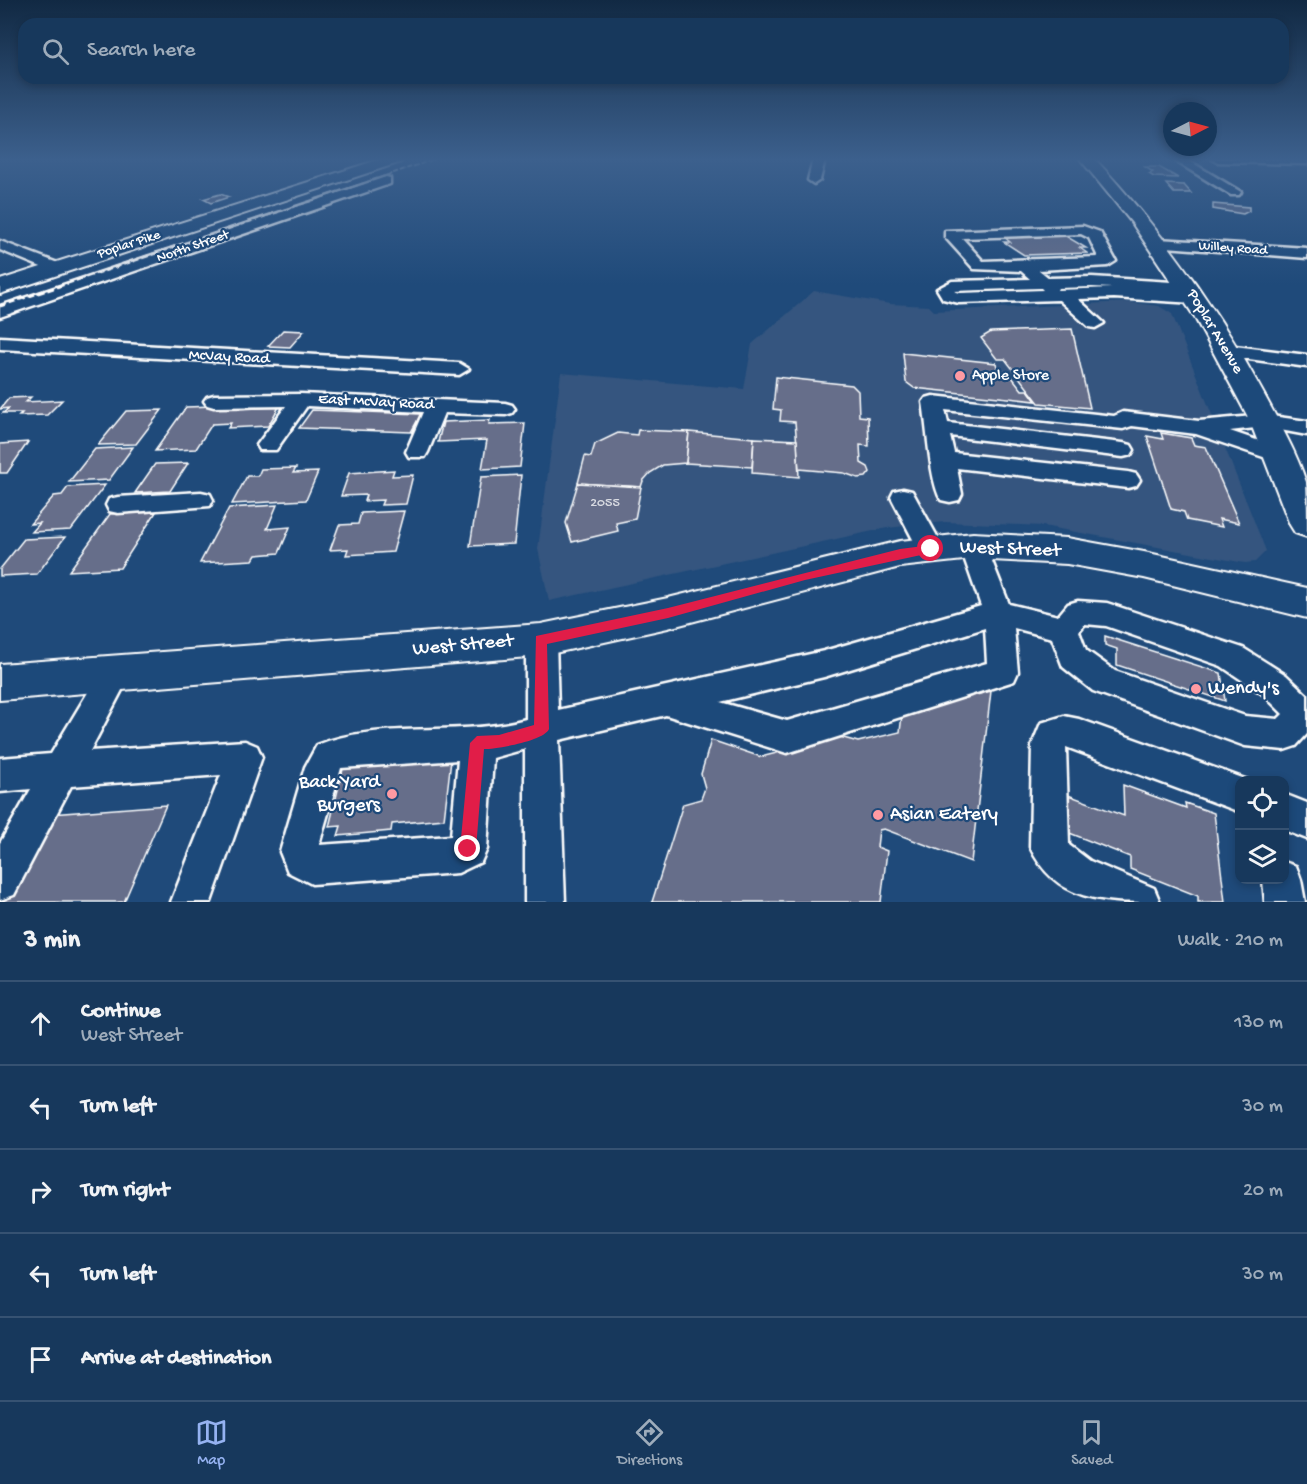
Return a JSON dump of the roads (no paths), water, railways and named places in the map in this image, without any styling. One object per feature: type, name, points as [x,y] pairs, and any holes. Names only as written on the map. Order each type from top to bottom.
[{"type":"main road","name":"Poplar Pike","points":[[0,287],[265,201]]},
{"type":"main road","name":"Poplar Avenue","points":[[1126,201],[1158,243],[1227,351],[1264,421],[1307,525]]},
{"type":"main road","name":"West Street","points":[[0,682],[541,640],[668,613],[805,576],[900,554],[973,546],[1067,551],[1144,565],[1307,603]]},
{"type":"street","name":"North Street","points":[[0,312],[327,201]]},
{"type":"street","points":[[1024,266],[1108,261],[1095,236],[1083,230],[950,234],[980,266],[1024,266],[1095,323]]},
{"type":"street","name":"Willey Road","points":[[1158,243],[1307,253]]},
{"type":"street","points":[[0,245],[57,268]]},
{"type":"street","points":[[1101,282],[1191,293],[959,298],[949,295],[945,289],[952,286],[1101,282]]},
{"type":"street","name":"McVay Road","points":[[0,343],[177,355],[459,369]]},
{"type":"street","points":[[1227,351],[1307,361]]},
{"type":"street","points":[[214,401],[302,400]]},
{"type":"street","name":"East McVay Road","points":[[268,445],[302,400],[505,409]]},
{"type":"street","points":[[950,494],[933,402],[1200,428],[1264,421],[1307,428]]},
{"type":"street","points":[[417,452],[436,406]]},
{"type":"street","points":[[938,428],[1123,450]]},
{"type":"street","points":[[1200,428],[1278,454]]},
{"type":"street","points":[[943,459],[1128,480]]},
{"type":"street","points":[[903,497],[931,549]]},
{"type":"street","points":[[118,505],[201,501]]},
{"type":"street","points":[[666,700],[787,736],[1003,672],[998,613],[973,546]]},
{"type":"street","points":[[1078,612],[1107,615],[1232,657],[1275,685],[1305,717],[1284,735],[1245,731],[1104,681],[1074,658],[1064,629],[1078,612]]},
{"type":"street","points":[[477,743],[468,849],[458,854],[312,865],[301,859],[299,852],[322,766],[329,756],[344,751],[477,743],[499,742],[542,729],[824,663],[998,613],[1064,629]]},
{"type":"street","points":[[541,640],[545,902]]},
{"type":"street","points":[[0,882],[116,673]]},
{"type":"street","points":[[1140,902],[1079,876],[1053,858],[1049,847],[1049,745],[1053,734],[1064,731],[1079,734],[1235,793]]},
{"type":"street","points":[[0,775],[245,757],[191,902]]},
{"type":"street","points":[[1289,814],[1307,821]]},
{"type":"street","points":[[1283,884],[1285,902]]},
{"type":"railway","points":[[181,245],[311,201]]},
{"type":"railway","points":[[0,306],[186,243]]},
{"type":"place","name":"Apple Store","points":[[960,376]]},
{"type":"place","name":"Wendy's","points":[[1196,689]]},
{"type":"place","name":"Back Yard Burgers","points":[[392,794]]},
{"type":"place","name":"Asian Eatery","points":[[878,815]]}]
